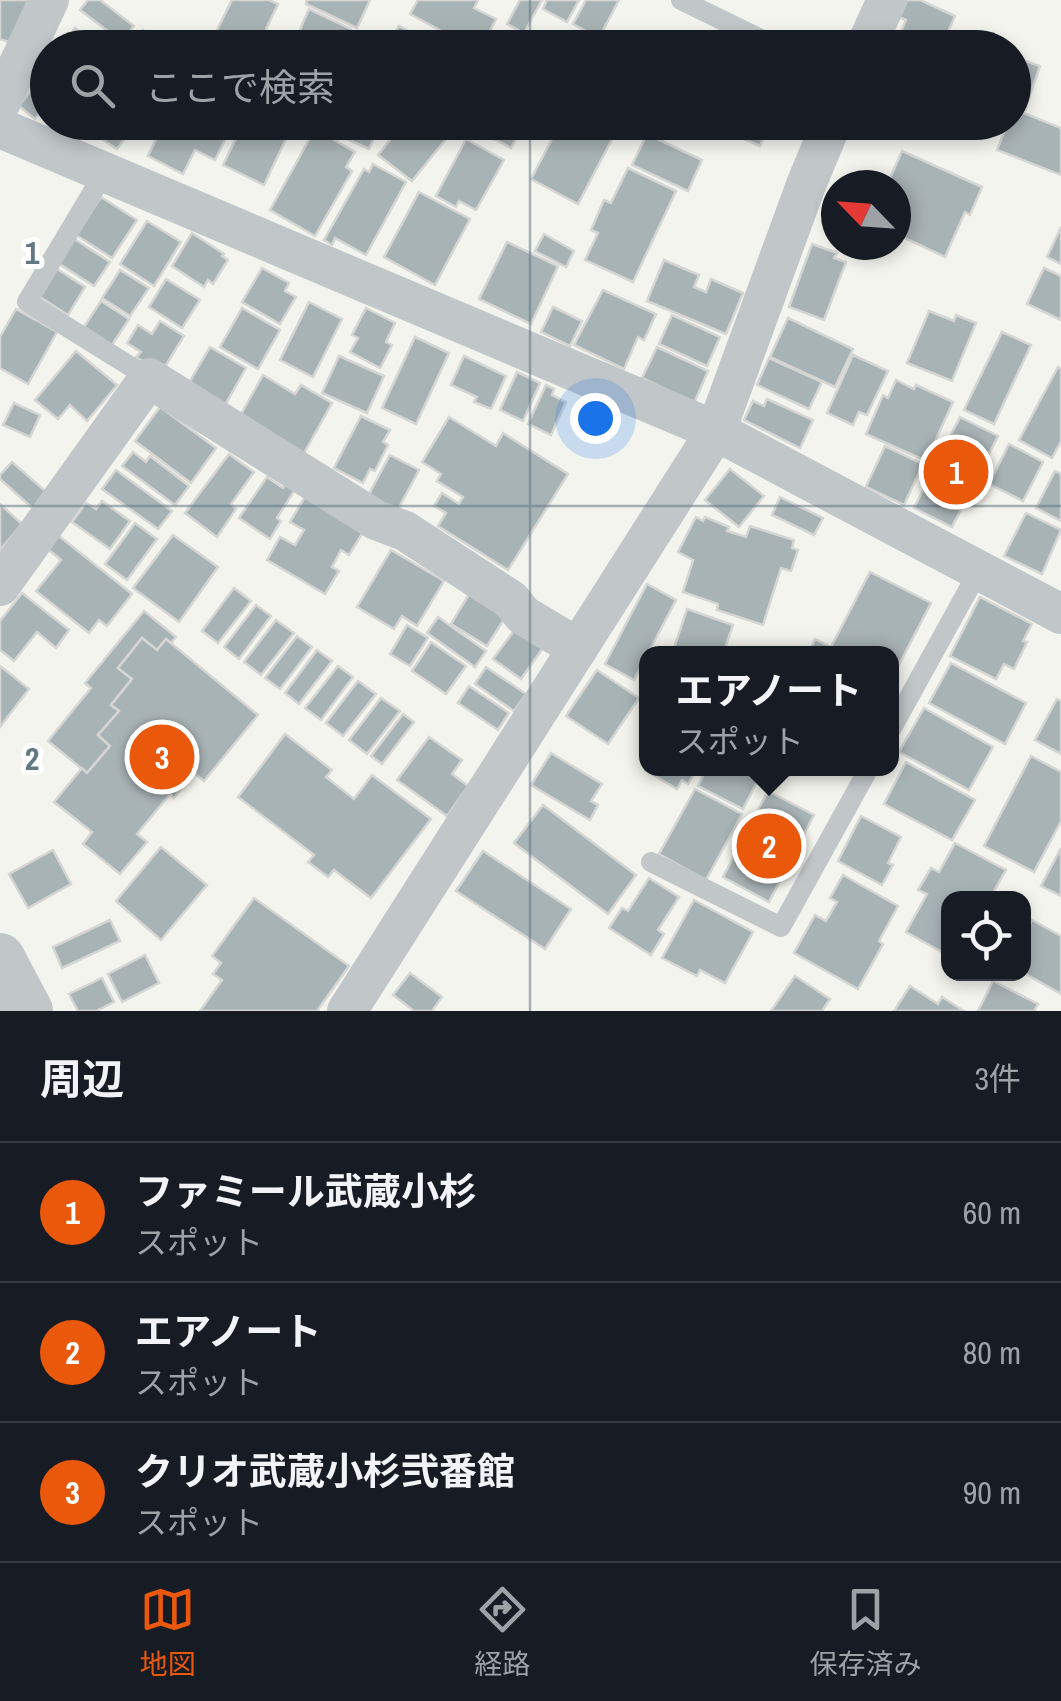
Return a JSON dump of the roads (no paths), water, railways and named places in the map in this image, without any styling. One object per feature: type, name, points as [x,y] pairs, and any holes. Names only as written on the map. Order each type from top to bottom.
[{"type":"street","points":[[35,30],[49,0]]},
{"type":"street","points":[[873,30],[887,0]]},
{"type":"street","points":[[0,104],[30,40]]},
{"type":"street","points":[[0,128],[716,431],[1061,614]]},
{"type":"street","points":[[347,1011],[716,431],[825,140]]},
{"type":"street","points":[[0,586],[149,378],[376,520],[405,531],[511,600],[523,615],[578,648]]},
{"type":"street","points":[[0,958],[28,1011]]},
{"type":"lane","points":[[682,0],[743,30]]},
{"type":"lane","points":[[104,174],[27,302],[149,378]]},
{"type":"lane","points":[[899,715],[978,572]]},
{"type":"lane","points":[[651,862],[781,927],[865,776]]},
{"type":"place","name":"ファミール武蔵小杉","points":[[956,472]]},
{"type":"place","name":"クリオ武蔵小杉弐番館","points":[[162,757]]},
{"type":"place","name":"エアノート","points":[[769,846]]}]
